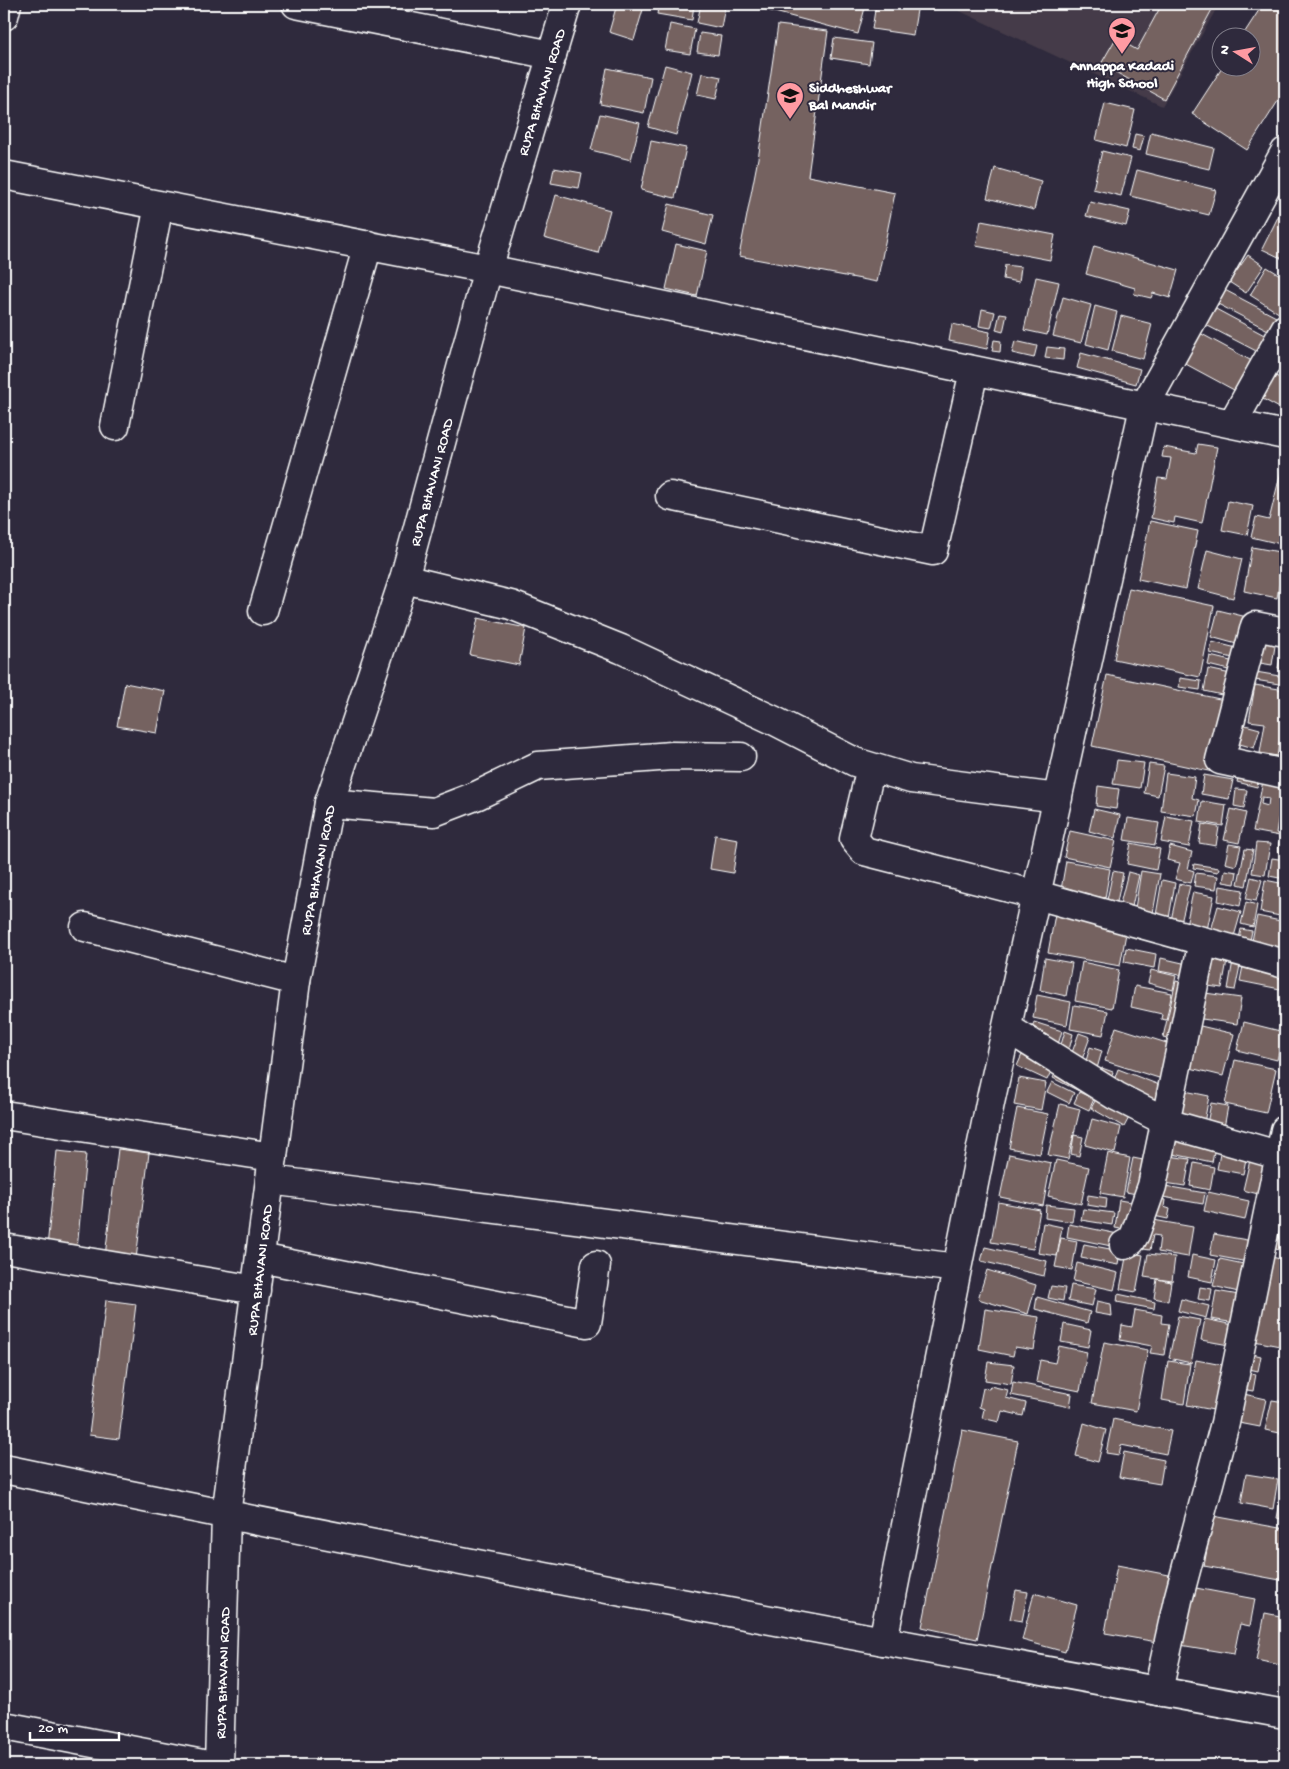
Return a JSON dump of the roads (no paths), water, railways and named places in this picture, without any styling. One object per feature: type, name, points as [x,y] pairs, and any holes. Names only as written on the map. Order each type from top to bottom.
[{"type":"street","points":[[4,16],[7,4]]},
{"type":"street","points":[[296,4],[552,55]]},
{"type":"street","name":"RUPA BHAVANI ROAD","points":[[219,1765],[226,1515],[296,980],[329,802],[404,579],[488,268],[567,4]]},
{"type":"street","points":[[883,1641],[1007,1028],[1144,407],[1285,152]]},
{"type":"street","points":[[4,175],[488,268],[1144,407],[1285,435]]},
{"type":"street","points":[[115,426],[159,205]]},
{"type":"street","points":[[262,612],[368,245]]},
{"type":"street","points":[[1232,424],[1285,329]]},
{"type":"street","points":[[670,496],[933,551],[974,371]]},
{"type":"street","points":[[404,579],[511,605],[621,649],[773,720],[855,762],[911,780],[1058,798]]},
{"type":"street","points":[[1285,632],[1256,626],[1220,760],[1285,774]]},
{"type":"street","points":[[329,802],[434,812],[478,795],[538,766],[672,756],[741,757]]},
{"type":"street","points":[[871,767],[854,839],[864,850],[1036,895],[1285,964]]},
{"type":"street","points":[[86,926],[296,980]]},
{"type":"street","points":[[1124,1245],[1135,1234],[1152,1186],[1203,942]]},
{"type":"street","points":[[1007,1028],[1116,1096],[1166,1121],[1283,1148],[1226,1423],[1178,1600],[1158,1691]]},
{"type":"street","points":[[4,1115],[272,1168],[957,1268]]},
{"type":"street","points":[[4,1248],[256,1290]]},
{"type":"street","points":[[260,1258],[587,1323],[596,1265]]},
{"type":"street","points":[[4,1469],[226,1515],[883,1641],[1285,1714]]},
{"type":"street","points":[[4,1726],[208,1765]]},
{"type":"place","name":"Annappa Kadadi High School","points":[[1122,55]]},
{"type":"place","name":"Siddheshwar Bal Mandir","points":[[790,120]]}]
